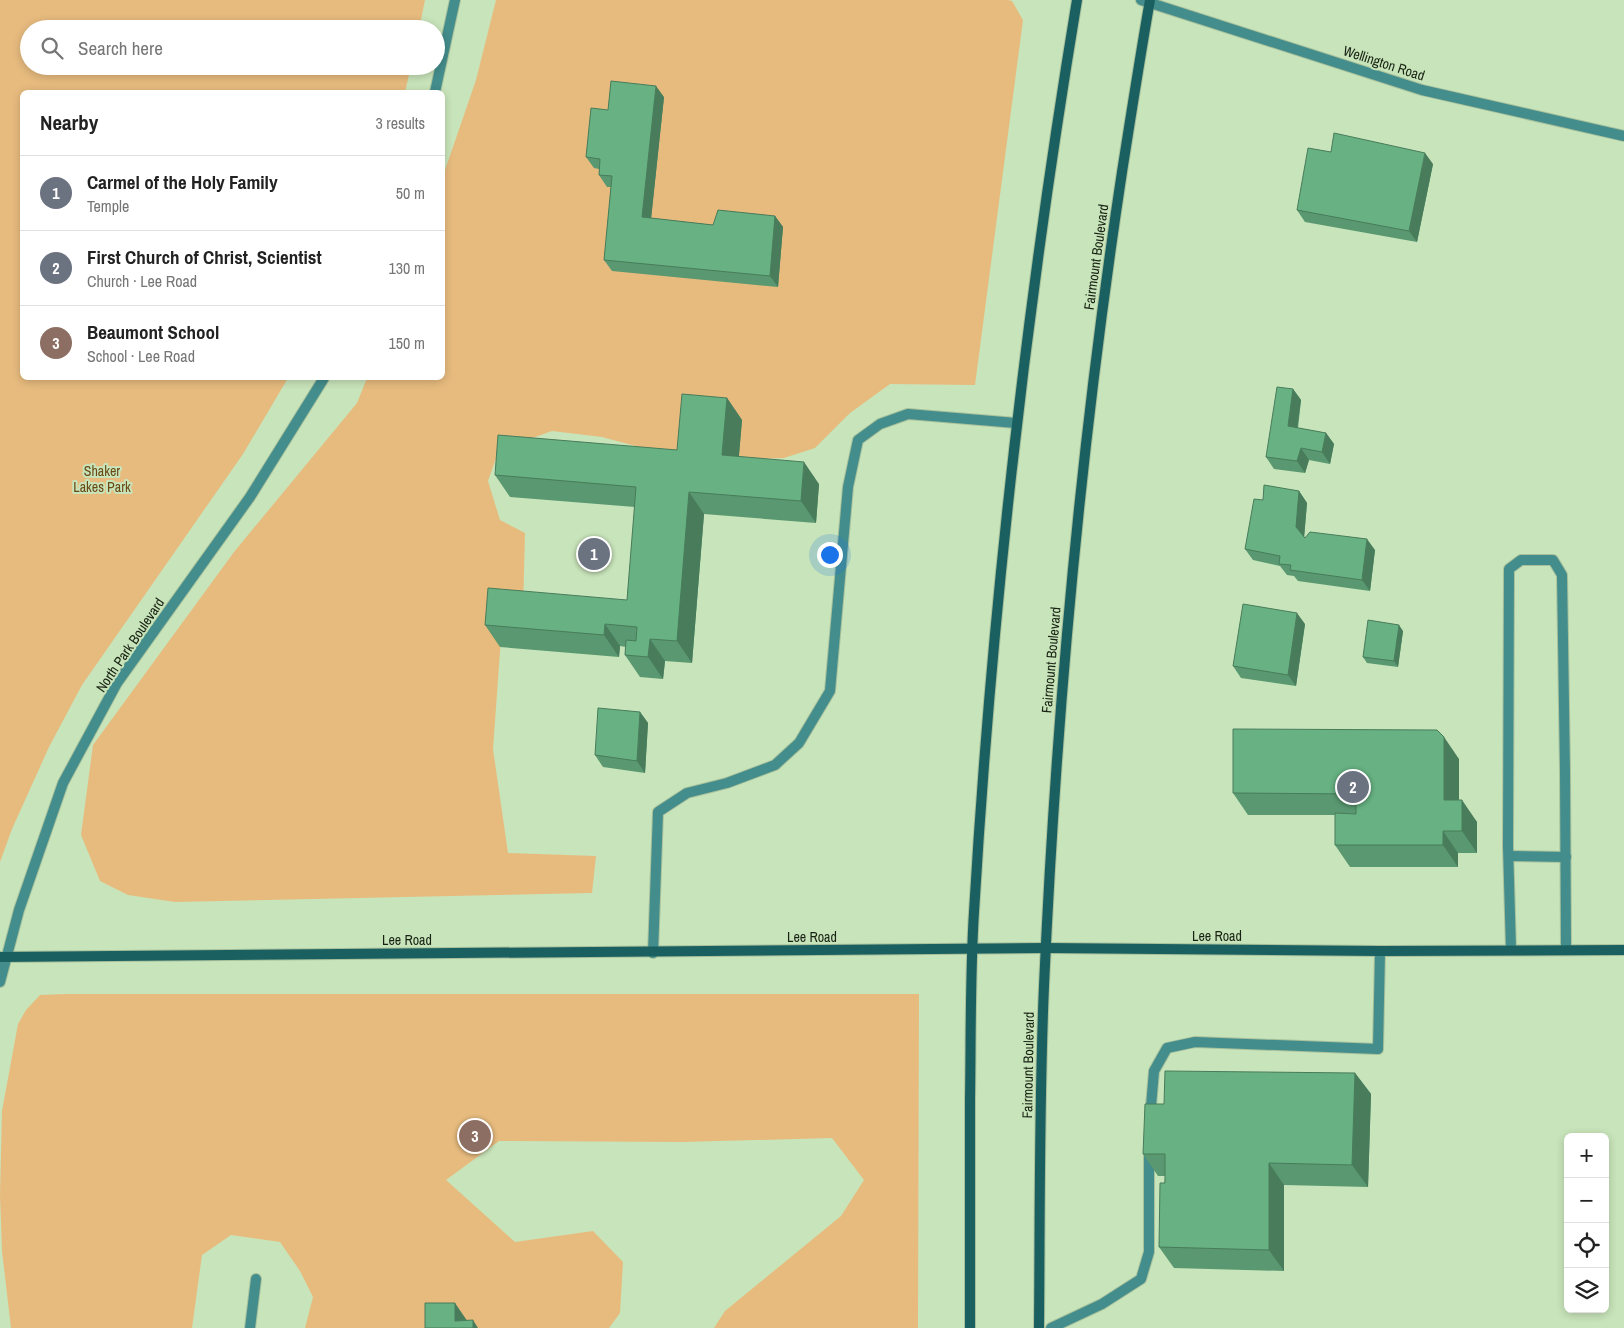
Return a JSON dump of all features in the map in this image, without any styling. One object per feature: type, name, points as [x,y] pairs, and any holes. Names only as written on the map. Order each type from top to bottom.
[{"type":"main road","points":[[970,1328],[973,950],[996,624],[1016,423],[1048,180],[1077,0]]},
{"type":"main road","name":"Fairmount Boulevard","points":[[1039,1328],[1041,1085],[1046,948],[1061,701],[1098,339],[1147,1]]},
{"type":"main road","name":"Lee Road","points":[[3,957],[653,953],[1046,948],[1380,951],[1624,950]]},
{"type":"street","points":[[445,46],[455,0]]},
{"type":"street","name":"Wellington Road","points":[[1147,1],[1422,90],[1624,136]]},
{"type":"street","points":[[435,90],[439,75]]},
{"type":"street","name":"North Park Boulevard","points":[[0,982],[3,957],[63,783],[117,683],[250,497],[323,380]]},
{"type":"street","points":[[653,953],[658,812],[687,793],[727,783],[775,765],[800,743],[830,691],[848,486],[858,440],[880,424],[908,414],[1016,423]]},
{"type":"street","points":[[1511,950],[1509,856],[1509,569],[1521,560],[1553,560],[1562,575],[1566,950]]},
{"type":"street","points":[[1509,856],[1566,857]]},
{"type":"street","points":[[1150,1124],[1154,1071],[1167,1048],[1195,1042],[1378,1049],[1380,951]]},
{"type":"street","points":[[1051,1328],[1102,1304],[1141,1279],[1149,1252],[1150,1144]]},
{"type":"street","points":[[250,1328],[256,1279]]},
{"type":"green space","name":"Shaker Lakes Park","points":[[0,0],[425,0],[421,20],[20,20],[20,75],[409,75],[405,90],[20,90],[20,380],[287,380],[243,454],[82,685],[49,747],[12,829],[0,862]]},
{"type":"green space","points":[[496,0],[1012,1],[1023,20],[975,385],[890,384],[850,413],[815,448],[784,458],[757,459],[669,455],[602,437],[552,431],[499,450],[488,481],[500,520],[525,533],[523,612],[503,610],[493,749],[508,853],[596,856],[592,893],[175,902],[128,895],[100,881],[81,835],[93,745],[234,552],[357,403],[366,380],[445,380],[445,170],[476,80]]},
{"type":"green space","points":[[919,994],[918,1328],[714,1328],[725,1311],[841,1216],[864,1180],[832,1138],[683,1142],[499,1141],[446,1180],[515,1242],[593,1231],[623,1262],[620,1313],[609,1328],[305,1328],[313,1297],[300,1271],[280,1242],[231,1235],[202,1255],[192,1328],[11,1328],[2,1251],[0,1195],[2,1111],[18,1024],[26,1010],[40,995]]},
{"type":"building","points":[[611,81],[656,86],[642,217],[713,225],[718,210],[775,216],[770,276],[604,260],[612,176],[599,175],[600,159],[586,157],[591,108],[608,110]]},
{"type":"building","points":[[1334,133],[1425,153],[1409,231],[1297,210],[1308,148],[1331,152]]},
{"type":"building","points":[[1277,387],[1293,389],[1288,426],[1326,433],[1322,452],[1301,448],[1297,461],[1266,457]]},
{"type":"building","points":[[682,394],[727,398],[722,455],[804,462],[801,501],[689,492],[677,641],[650,639],[648,657],[625,655],[626,640],[636,641],[637,627],[605,624],[604,635],[485,625],[488,588],[627,600],[636,487],[495,475],[498,435],[677,450]]},
{"type":"building","points":[[1264,485],[1299,491],[1296,527],[1305,538],[1310,532],[1367,539],[1362,580],[1290,570],[1291,565],[1279,564],[1280,556],[1245,549],[1254,499],[1263,500]]},
{"type":"building","points":[[1243,604],[1297,613],[1288,675],[1233,666]]},
{"type":"building","points":[[1368,620],[1399,625],[1394,661],[1363,657]]},
{"type":"building","points":[[598,708],[640,712],[637,761],[595,755]]},
{"type":"building","points":[[1233,729],[1437,730],[1444,737],[1444,800],[1462,800],[1462,831],[1443,831],[1443,845],[1335,845],[1335,813],[1356,814],[1356,794],[1233,793]]},
{"type":"building","points":[[1165,1071],[1355,1073],[1352,1165],[1269,1163],[1269,1250],[1159,1247],[1160,1183],[1165,1183],[1165,1154],[1143,1154],[1145,1104],[1164,1104]]},
{"type":"building","points":[[425,1303],[455,1303],[455,1321],[473,1320],[473,1328],[425,1328]]},
{"type":"place","name":"Carmel of the Holy Family","points":[[594,554]]},
{"type":"place","name":"First Church of Christ, Scientist","points":[[1353,787]]},
{"type":"place","name":"Beaumont School","points":[[475,1136]]}]
